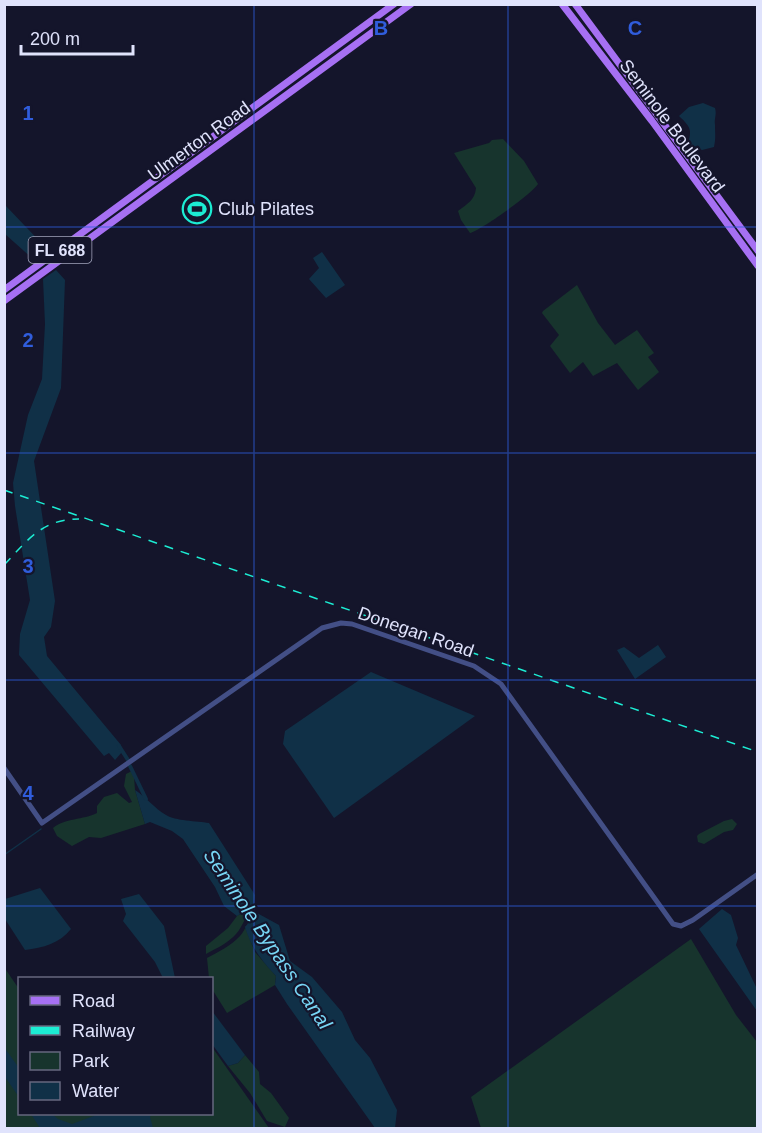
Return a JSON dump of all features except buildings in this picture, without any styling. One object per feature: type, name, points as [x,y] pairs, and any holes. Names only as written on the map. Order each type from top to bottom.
[{"type":"main road","name":"Ulmerton Road","points":[[4,290],[394,4]]},
{"type":"main road","name":"Ulmerton Road","points":[[4,301],[411,4]]},
{"type":"main road","name":"Seminole Boulevard","points":[[562,4],[652,121],[758,266]]},
{"type":"main road","name":"Seminole Boulevard","points":[[575,4],[758,251]]},
{"type":"main road","points":[[602,57],[612,54]]},
{"type":"main road","points":[[619,79],[625,80],[632,88],[638,89]]},
{"type":"main road","points":[[652,121],[657,123],[666,135],[673,136]]},
{"type":"main road","points":[[671,148],[677,151],[689,166],[698,170]]},
{"type":"street","name":"Donegan Road","points":[[4,768],[42,823],[322,628],[341,623],[352,624],[474,666],[501,684],[668,920],[678,926],[693,920],[758,874]]},
{"type":"green space","points":[[503,139],[524,161],[538,184],[506,211],[470,233],[458,211],[472,199],[476,188],[454,153],[489,143],[492,140]]},
{"type":"green space","points":[[577,285],[598,323],[615,345],[637,330],[654,353],[648,357],[659,372],[638,390],[617,363],[593,376],[583,362],[570,373],[550,346],[559,335],[542,313]]},
{"type":"green space","points":[[132,771],[145,824],[101,838],[89,837],[72,846],[57,836],[53,828],[63,822],[97,813],[97,806],[104,797],[117,793],[129,803],[132,802],[124,786],[126,774]]},
{"type":"green space","points":[[732,819],[737,824],[733,830],[724,832],[704,844],[698,842],[699,834]]},
{"type":"green space","points":[[252,907],[254,909],[236,934],[226,943],[206,954],[206,946],[228,928],[237,916]]},
{"type":"green space","points":[[245,928],[255,952],[276,976],[275,985],[227,1013],[213,991],[213,977],[209,977],[207,958],[233,943]]},
{"type":"green space","points":[[691,939],[736,1015],[757,1042],[757,1128],[481,1128],[471,1097]]},
{"type":"green space","points":[[4,967],[18,988],[18,1115],[213,1115],[213,1048],[269,1128],[5,1128]]},
{"type":"green space","points":[[245,1055],[259,1072],[260,1084],[271,1093],[289,1118],[285,1127],[267,1121],[250,1093],[228,1066],[238,1063]]},
{"type":"water","points":[[703,103],[715,108],[716,113],[714,147],[702,150],[694,146],[687,146],[690,130],[679,116],[689,107]]},
{"type":"water","points":[[5,205],[47,249],[33,259],[5,234]]},
{"type":"water","points":[[322,252],[345,285],[326,298],[309,279],[319,268],[313,258]]},
{"type":"water","points":[[56,270],[65,280],[61,388],[34,461],[55,601],[51,627],[44,637],[47,656],[121,745],[122,752],[115,760],[109,753],[104,756],[19,655],[20,634],[30,600],[13,483],[28,415],[42,379],[45,324],[43,279]]},
{"type":"water","points":[[658,645],[666,657],[635,679],[617,650],[624,647],[639,658]]},
{"type":"water","points":[[371,672],[475,716],[334,818],[283,744],[285,731]]},
{"type":"water","points":[[135,790],[170,817],[209,823],[255,895],[254,905],[237,916],[224,906],[215,887],[183,839],[172,831],[150,822],[145,824]]},
{"type":"water","points":[[40,888],[71,929],[51,944],[25,950],[5,919],[5,899]]},
{"type":"water","points":[[139,894],[164,926],[175,977],[162,977],[155,962],[123,921],[126,914],[121,899]]},
{"type":"water","points":[[722,909],[731,915],[738,938],[736,945],[757,989],[757,1011],[699,929]]},
{"type":"water","points":[[257,913],[279,925],[290,961],[312,977],[342,1012],[355,1040],[370,1058],[397,1110],[395,1128],[375,1128],[287,1004],[275,985],[276,976],[257,953],[245,927]]},
{"type":"water","points":[[213,1012],[245,1055],[238,1063],[228,1066],[213,1045]]},
{"type":"water","points":[[4,1047],[18,1067],[18,1096],[5,1077]]},
{"type":"water","points":[[32,1115],[53,1115],[72,1124],[96,1115],[151,1115],[153,1128],[40,1128]]},
{"type":"waterway","name":"Seminole Bypass Canal","points":[[119,746],[128,760]]},
{"type":"waterway","name":"Seminole Bypass Canal","points":[[130,766],[146,799]]},
{"type":"waterway","points":[[4,855],[41,829]]},
{"type":"waterway","name":"Seminole Bypass Canal","points":[[247,906],[256,920]]},
{"type":"railway","points":[[4,490],[758,752]]},
{"type":"railway","points":[[4,565],[29,539],[45,527],[66,520],[79,519]]},
{"type":"place","name":"Club Pilates","points":[[197,209]]}]
